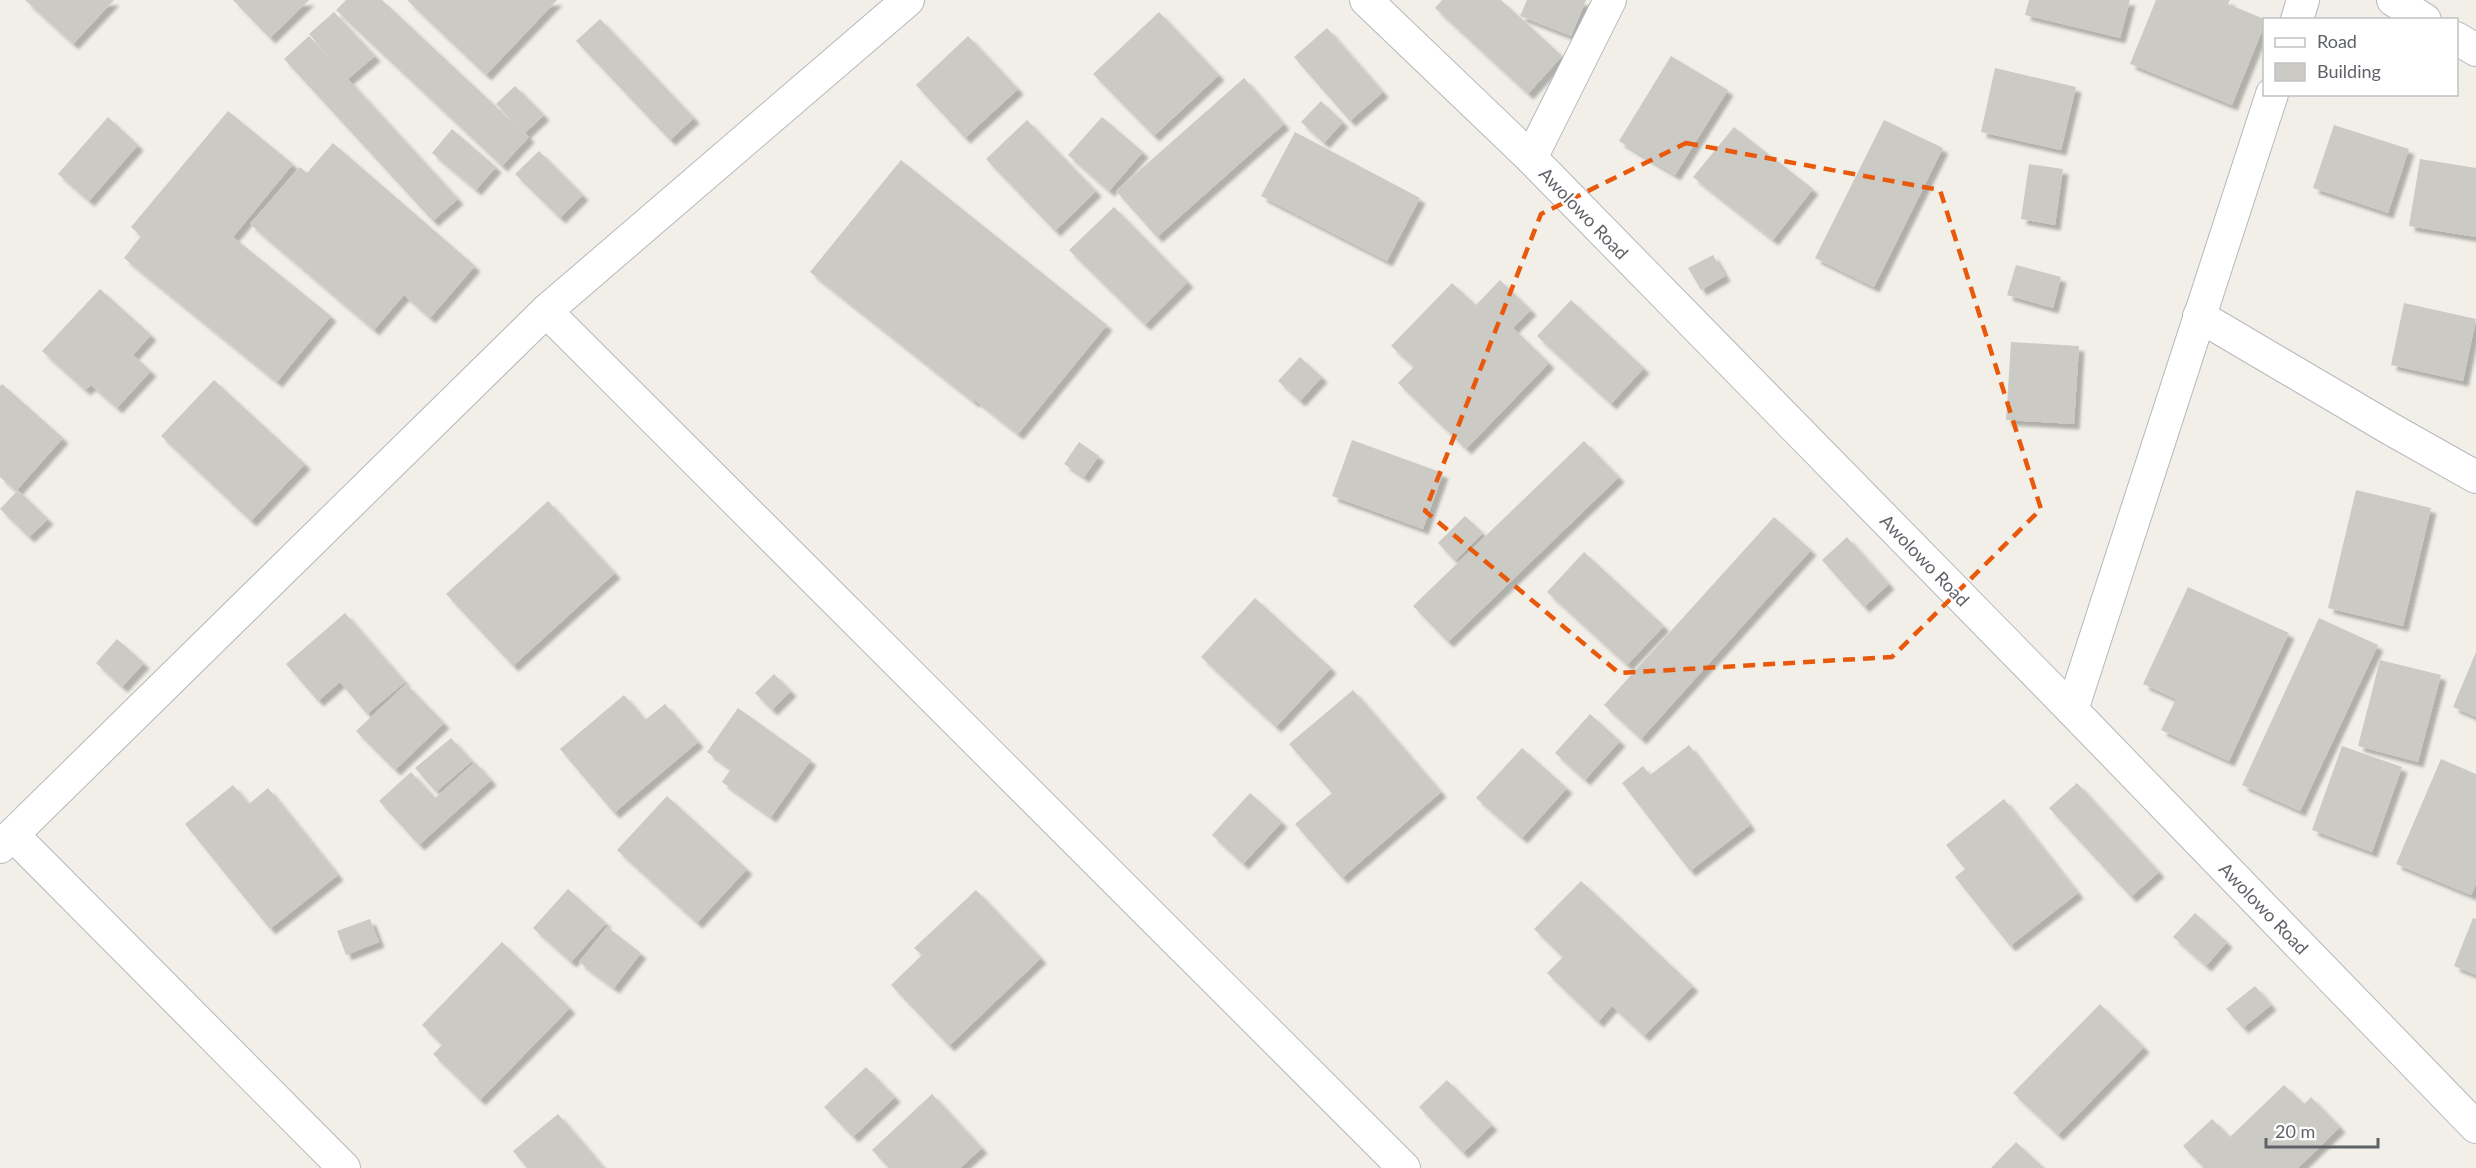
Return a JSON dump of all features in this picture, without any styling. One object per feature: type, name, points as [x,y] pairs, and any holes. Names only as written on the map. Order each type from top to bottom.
[{"type":"street","points":[[344,1168],[7,841],[546,311],[908,0]]},
{"type":"street","name":"Awolowo Road","points":[[1366,0],[1531,158],[2072,710],[2476,1127]]},
{"type":"street","points":[[1531,158],[1610,0]]},
{"type":"street","points":[[2298,18],[2303,0]]},
{"type":"street","points":[[2393,0],[2422,18]]},
{"type":"street","points":[[2458,39],[2476,50]]},
{"type":"street","points":[[2072,710],[2271,96]]},
{"type":"street","points":[[546,311],[1404,1168]]},
{"type":"street","points":[[2199,316],[2476,477]]},
{"type":"highlighted area","points":[[1686,143],[1940,190],[2041,509],[1892,657],[1619,673],[1425,511],[1541,214]]},
{"type":"building","points":[[25,0],[114,0],[73,44]]},
{"type":"building","points":[[233,0],[309,0],[270,38]]},
{"type":"building","points":[[346,0],[382,0],[521,130],[496,104],[515,86],[544,115],[525,133],[529,137],[502,166],[336,10]]},
{"type":"building","points":[[407,0],[557,0],[486,75]]},
{"type":"building","points":[[1442,0],[1501,0],[1562,56],[1528,94],[1435,8]]},
{"type":"building","points":[[1527,0],[1586,0],[1571,36],[1520,16]]},
{"type":"building","points":[[2029,0],[2130,0],[2120,38],[2025,15]]},
{"type":"building","points":[[2156,0],[2230,0],[2228,4],[2263,19],[2263,28],[2232,105],[2130,64]]},
{"type":"building","points":[[334,12],[375,56],[348,79],[458,199],[433,221],[284,59],[309,36],[338,67],[309,34]]},
{"type":"building","points":[[1159,12],[1219,75],[1154,136],[1093,74]]},
{"type":"building","points":[[600,19],[694,118],[670,140],[576,41]]},
{"type":"building","points":[[1327,28],[1383,92],[1350,121],[1294,57]]},
{"type":"building","points":[[968,36],[1018,89],[965,138],[916,85]]},
{"type":"building","points":[[1671,56],[1728,90],[1675,175],[1619,141]]},
{"type":"building","points":[[1995,68],[2076,87],[2061,150],[1981,132]]},
{"type":"building","points":[[1244,78],[1284,124],[1157,237],[1116,191]]},
{"type":"building","points":[[1321,101],[1343,122],[1324,143],[1301,122]]},
{"type":"building","points":[[228,111],[293,164],[233,237],[331,316],[277,382],[124,258],[141,236],[131,227]]},
{"type":"building","points":[[108,117],[138,145],[89,201],[58,174]]},
{"type":"building","points":[[1102,117],[1143,152],[1109,191],[1068,155]]},
{"type":"building","points":[[1027,120],[1096,191],[1055,231],[986,159]]},
{"type":"building","points":[[1884,120],[1943,148],[1874,287],[1815,258]]},
{"type":"building","points":[[2334,125],[2409,149],[2388,213],[2313,188]]},
{"type":"building","points":[[1734,127],[1813,189],[1773,240],[1693,177]]},
{"type":"building","points":[[452,129],[496,167],[476,190],[432,153]]},
{"type":"building","points":[[1295,132],[1420,198],[1387,261],[1261,196]]},
{"type":"building","points":[[333,143],[475,266],[430,318],[404,295],[374,330],[250,224],[300,167],[307,173]]},
{"type":"building","points":[[539,151],[583,195],[560,218],[515,174]]},
{"type":"building","points":[[2420,159],[2476,168],[2476,237],[2409,226]]},
{"type":"building","points":[[901,160],[1107,325],[1018,434],[810,272]]},
{"type":"building","points":[[2029,164],[2063,169],[2055,225],[2021,219]]},
{"type":"building","points":[[1114,207],[1188,282],[1145,325],[1069,250]]},
{"type":"building","points":[[1713,255],[1725,276],[1701,290],[1688,268]]},
{"type":"building","points":[[2016,265],[2061,277],[2053,308],[2007,295]]},
{"type":"building","points":[[1500,280],[1531,310],[1513,328],[1549,363],[1466,449],[1398,383],[1414,367],[1391,346],[1452,283],[1476,305]]},
{"type":"building","points":[[100,289],[151,335],[133,355],[151,371],[117,408],[91,385],[85,390],[42,351]]},
{"type":"building","points":[[1571,300],[1644,368],[1611,404],[1537,336]]},
{"type":"building","points":[[2404,303],[2476,319],[2463,381],[2391,365]]},
{"type":"building","points":[[2011,342],[2079,346],[2074,424],[2006,420]]},
{"type":"building","points":[[1300,357],[1322,377],[1300,401],[1278,381]]},
{"type":"building","points":[[214,380],[305,464],[251,521],[161,436]]},
{"type":"building","points":[[2,384],[63,438],[16,491],[0,477],[0,386]]},
{"type":"building","points":[[1352,440],[1443,473],[1423,529],[1332,496]]},
{"type":"building","points":[[1584,441],[1619,477],[1448,642],[1413,606]]},
{"type":"building","points":[[1079,442],[1099,456],[1084,477],[1064,464]]},
{"type":"building","points":[[18,490],[48,519],[29,537],[0,509]]},
{"type":"building","points":[[2356,490],[2431,508],[2403,626],[2328,608]]},
{"type":"building","points":[[548,501],[615,573],[513,666],[446,594]]},
{"type":"building","points":[[1465,516],[1483,533],[1455,561],[1438,543]]},
{"type":"building","points":[[1774,517],[1811,550],[1641,739],[1604,705]]},
{"type":"building","points":[[1847,537],[1889,584],[1864,607],[1822,560]]},
{"type":"building","points":[[1584,552],[1664,626],[1627,665],[1547,592]]},
{"type":"building","points":[[2188,587],[2289,633],[2229,761],[2161,730],[2176,699],[2143,684]]},
{"type":"building","points":[[1255,598],[1331,668],[1276,727],[1201,657]]},
{"type":"building","points":[[345,613],[405,682],[367,714],[340,682],[318,701],[286,664]]},
{"type":"building","points":[[2319,618],[2378,645],[2300,811],[2242,785]]},
{"type":"building","points":[[117,639],[144,663],[122,687],[96,663]]},
{"type":"building","points":[[2476,652],[2476,717],[2453,707]]},
{"type":"building","points":[[2380,660],[2441,675],[2418,762],[2358,746]]},
{"type":"building","points":[[774,674],[791,691],[772,710],[755,693]]},
{"type":"building","points":[[406,684],[444,723],[395,770],[356,731]]},
{"type":"building","points":[[1353,690],[1441,792],[1342,878],[1295,824],[1332,793],[1289,744]]},
{"type":"building","points":[[624,695],[645,720],[665,704],[698,742],[614,813],[560,749]]},
{"type":"building","points":[[738,708],[811,760],[771,817],[722,782],[731,769],[707,752]]},
{"type":"building","points":[[1590,714],[1620,741],[1585,780],[1555,753]]},
{"type":"building","points":[[451,738],[472,761],[436,792],[415,768]]},
{"type":"building","points":[[1689,745],[1750,825],[1690,871],[1622,783],[1643,766],[1650,775]]},
{"type":"building","points":[[2342,746],[2402,767],[2372,852],[2312,830]]},
{"type":"building","points":[[1522,748],[1567,788],[1522,838],[1476,798]]},
{"type":"building","points":[[2441,759],[2476,774],[2476,884],[2471,895],[2396,864]]},
{"type":"building","points":[[475,762],[491,780],[419,845],[379,801],[411,772],[435,798]]},
{"type":"building","points":[[2077,783],[2159,872],[2131,897],[2049,808]]},
{"type":"building","points":[[233,785],[249,804],[268,788],[338,875],[270,929],[185,824]]},
{"type":"building","points":[[1250,793],[1282,822],[1243,864],[1212,835]]},
{"type":"building","points":[[667,796],[747,869],[697,923],[617,850]]},
{"type":"building","points":[[2004,799],[2078,893],[2010,946],[1955,877],[1965,869],[1946,845]]},
{"type":"building","points":[[1581,881],[1693,986],[1644,1036],[1612,1006],[1598,1022],[1547,973],[1563,957],[1534,929]]},
{"type":"building","points":[[568,889],[606,923],[571,962],[533,928]]},
{"type":"building","points":[[976,890],[1041,958],[949,1046],[891,985],[922,955],[914,948]]},
{"type":"building","points":[[2195,913],[2227,942],[2206,966],[2173,937]]},
{"type":"building","points":[[2473,918],[2476,919],[2476,975],[2454,966]]},
{"type":"building","points":[[370,919],[379,942],[346,955],[337,931]]},
{"type":"building","points":[[607,927],[641,953],[614,988],[579,962]]},
{"type":"building","points":[[502,942],[570,1008],[480,1100],[433,1054],[442,1045],[422,1025]]},
{"type":"building","points":[[2255,986],[2271,1005],[2243,1028],[2226,1009]]},
{"type":"building","points":[[2100,1004],[2144,1047],[2058,1135],[2013,1093]]},
{"type":"building","points":[[866,1067],[895,1097],[853,1137],[824,1107]]},
{"type":"building","points":[[1447,1080],[1492,1125],[1463,1153],[1419,1107]]},
{"type":"building","points":[[2284,1085],[2304,1104],[2311,1097],[2340,1127],[2298,1168],[2204,1168],[2183,1146],[2212,1119],[2230,1137]]},
{"type":"building","points":[[932,1094],[982,1148],[960,1168],[889,1168],[872,1150]]},
{"type":"building","points":[[558,1114],[604,1168],[527,1168],[513,1151]]},
{"type":"building","points":[[2016,1142],[2044,1168],[1991,1168]]}]
